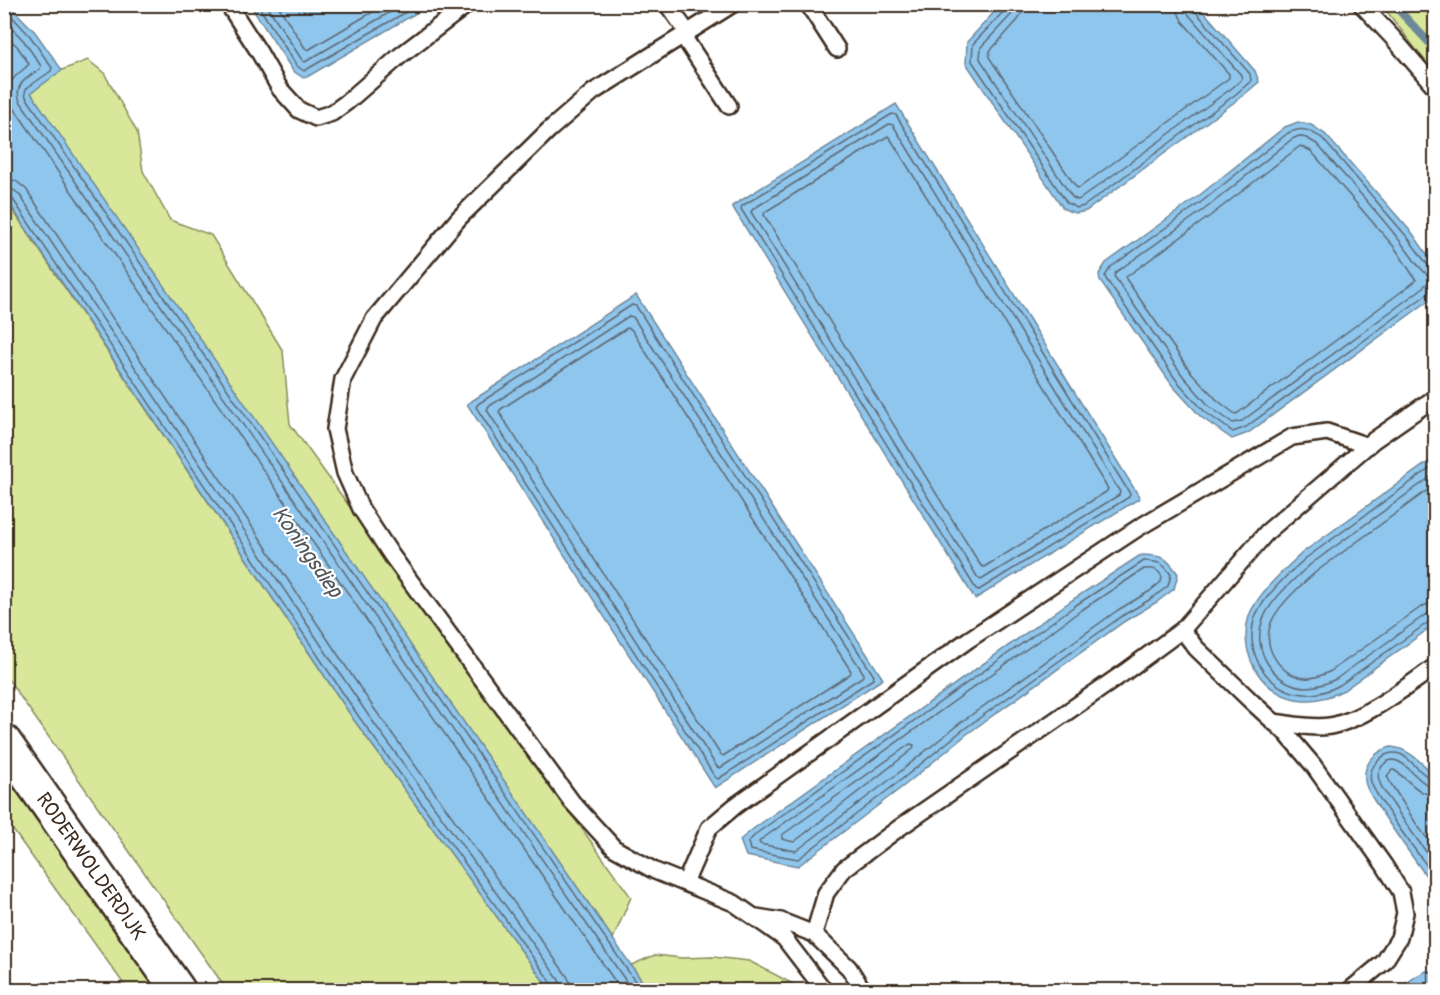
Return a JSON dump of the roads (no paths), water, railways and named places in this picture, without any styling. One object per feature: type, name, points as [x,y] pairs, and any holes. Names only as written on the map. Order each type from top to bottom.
[{"type":"street","name":"RODERWOLDERDIJK","points":[[4,742],[178,990]]},
{"type":"lane","points":[[228,4],[280,89],[299,110],[315,118],[332,113],[347,102],[401,55],[468,4]]},
{"type":"lane","points":[[667,4],[729,106]]},
{"type":"lane","points":[[734,4],[593,92],[549,130],[459,218],[375,319],[344,379],[335,429],[345,472],[362,509],[392,556],[572,802],[614,848],[655,871],[734,903],[784,938],[824,990]]},
{"type":"lane","points":[[808,4],[837,49]]},
{"type":"lane","points":[[1361,4],[1436,88]]},
{"type":"lane","points":[[814,934],[826,893],[844,869],[1182,630],[1267,532],[1368,446],[1436,397]]},
{"type":"lane","points":[[685,884],[709,828],[735,806],[968,640],[1138,528],[1292,437],[1327,432],[1368,446]]},
{"type":"lane","points":[[1182,630],[1196,648],[1284,732],[1313,765],[1401,892],[1405,913],[1399,938],[1384,962],[1350,990]]},
{"type":"lane","points":[[1273,722],[1329,726],[1354,718],[1436,666]]},
{"type":"lane","points":[[753,916],[781,921],[814,934],[849,968],[863,990]]},
{"type":"water","name":"Koningsdiep","points":[[4,5],[9,5],[35,32],[62,70],[31,93],[648,990],[550,990],[354,720],[5,197]]},
{"type":"water","points":[[250,5],[423,5],[418,12],[307,77],[302,77],[293,71]]},
{"type":"water","points":[[1003,5],[1198,5],[1255,71],[1259,82],[1086,211],[1072,212],[1063,208],[966,63],[967,42]]},
{"type":"water","points":[[896,104],[1140,498],[975,599],[732,206]]},
{"type":"water","points":[[1298,122],[1311,125],[1325,134],[1413,234],[1435,266],[1435,291],[1431,299],[1248,433],[1232,439],[1201,417],[1172,385],[1100,281],[1099,274],[1106,263],[1196,198],[1285,127]]},
{"type":"water","points":[[636,295],[883,679],[715,788],[467,404]]},
{"type":"water","points":[[1435,457],[1435,624],[1344,690],[1320,699],[1309,700],[1289,697],[1276,691],[1265,683],[1257,672],[1250,659],[1247,645],[1246,630],[1249,616],[1258,599],[1302,553]]},
{"type":"water","points":[[1143,555],[1164,558],[1170,564],[1178,574],[1174,589],[1125,621],[967,734],[905,785],[798,866],[746,856],[740,840],[753,829],[1072,600]]},
{"type":"water","points":[[1391,747],[1409,753],[1435,775],[1435,888],[1366,787],[1365,774],[1368,763],[1380,751]]},
{"type":"water","points":[[1426,971],[1435,972],[1435,990],[1398,990],[1415,977]]},
{"type":"waterway","points":[[1393,4],[1436,50]]}]
